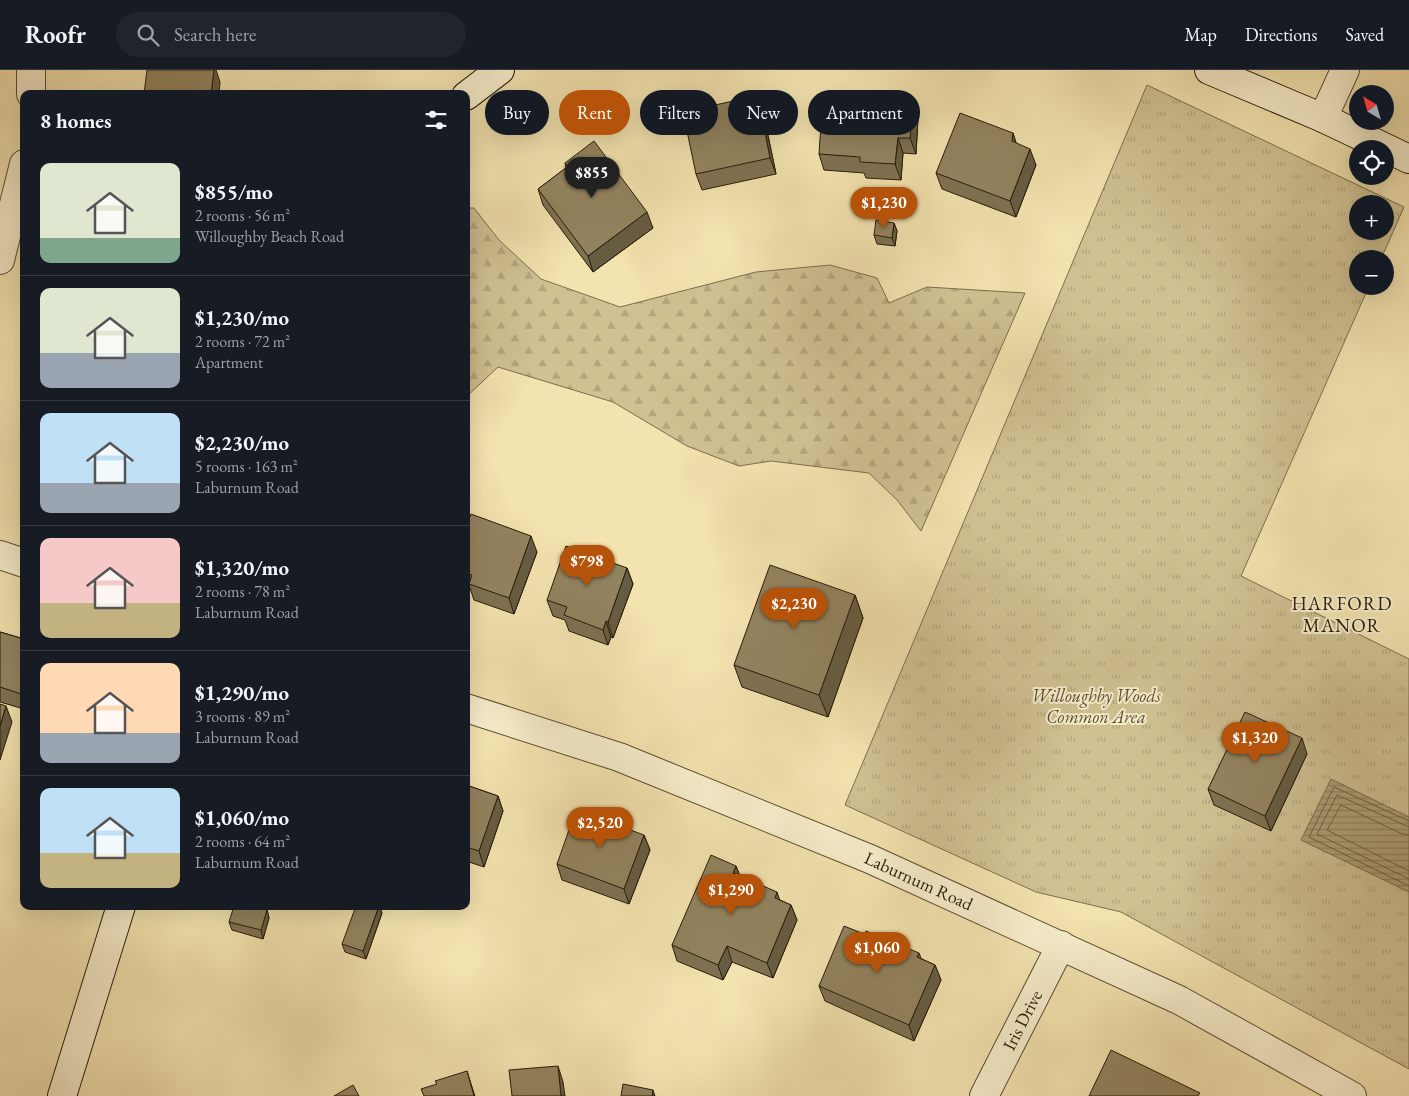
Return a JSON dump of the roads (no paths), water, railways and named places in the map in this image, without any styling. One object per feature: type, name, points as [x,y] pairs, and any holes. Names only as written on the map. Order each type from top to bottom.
[{"type":"street","points":[[31,70],[31,90]]},
{"type":"street","points":[[470,93],[500,70]]},
{"type":"street","points":[[1209,70],[1323,118],[1409,159]]},
{"type":"street","points":[[1323,118],[1345,70]]},
{"type":"street","points":[[0,260],[20,180]]},
{"type":"street","points":[[0,555],[20,562]]},
{"type":"street","name":"Laburnum Road","points":[[470,709],[619,757],[870,859],[1179,1000],[1352,1096]]},
{"type":"street","points":[[62,1096],[120,910]]},
{"type":"street","name":"Iris Drive","points":[[984,1096],[1061,945]]},
{"type":"water","points":[[1331,779],[1409,817],[1409,892],[1301,840]]},
{"type":"district","name":"HARFORD MANOR","points":[[1342,614]]},
{"type":"park label","name":"Willoughby Woods Common Area","points":[[1096,706]]}]
